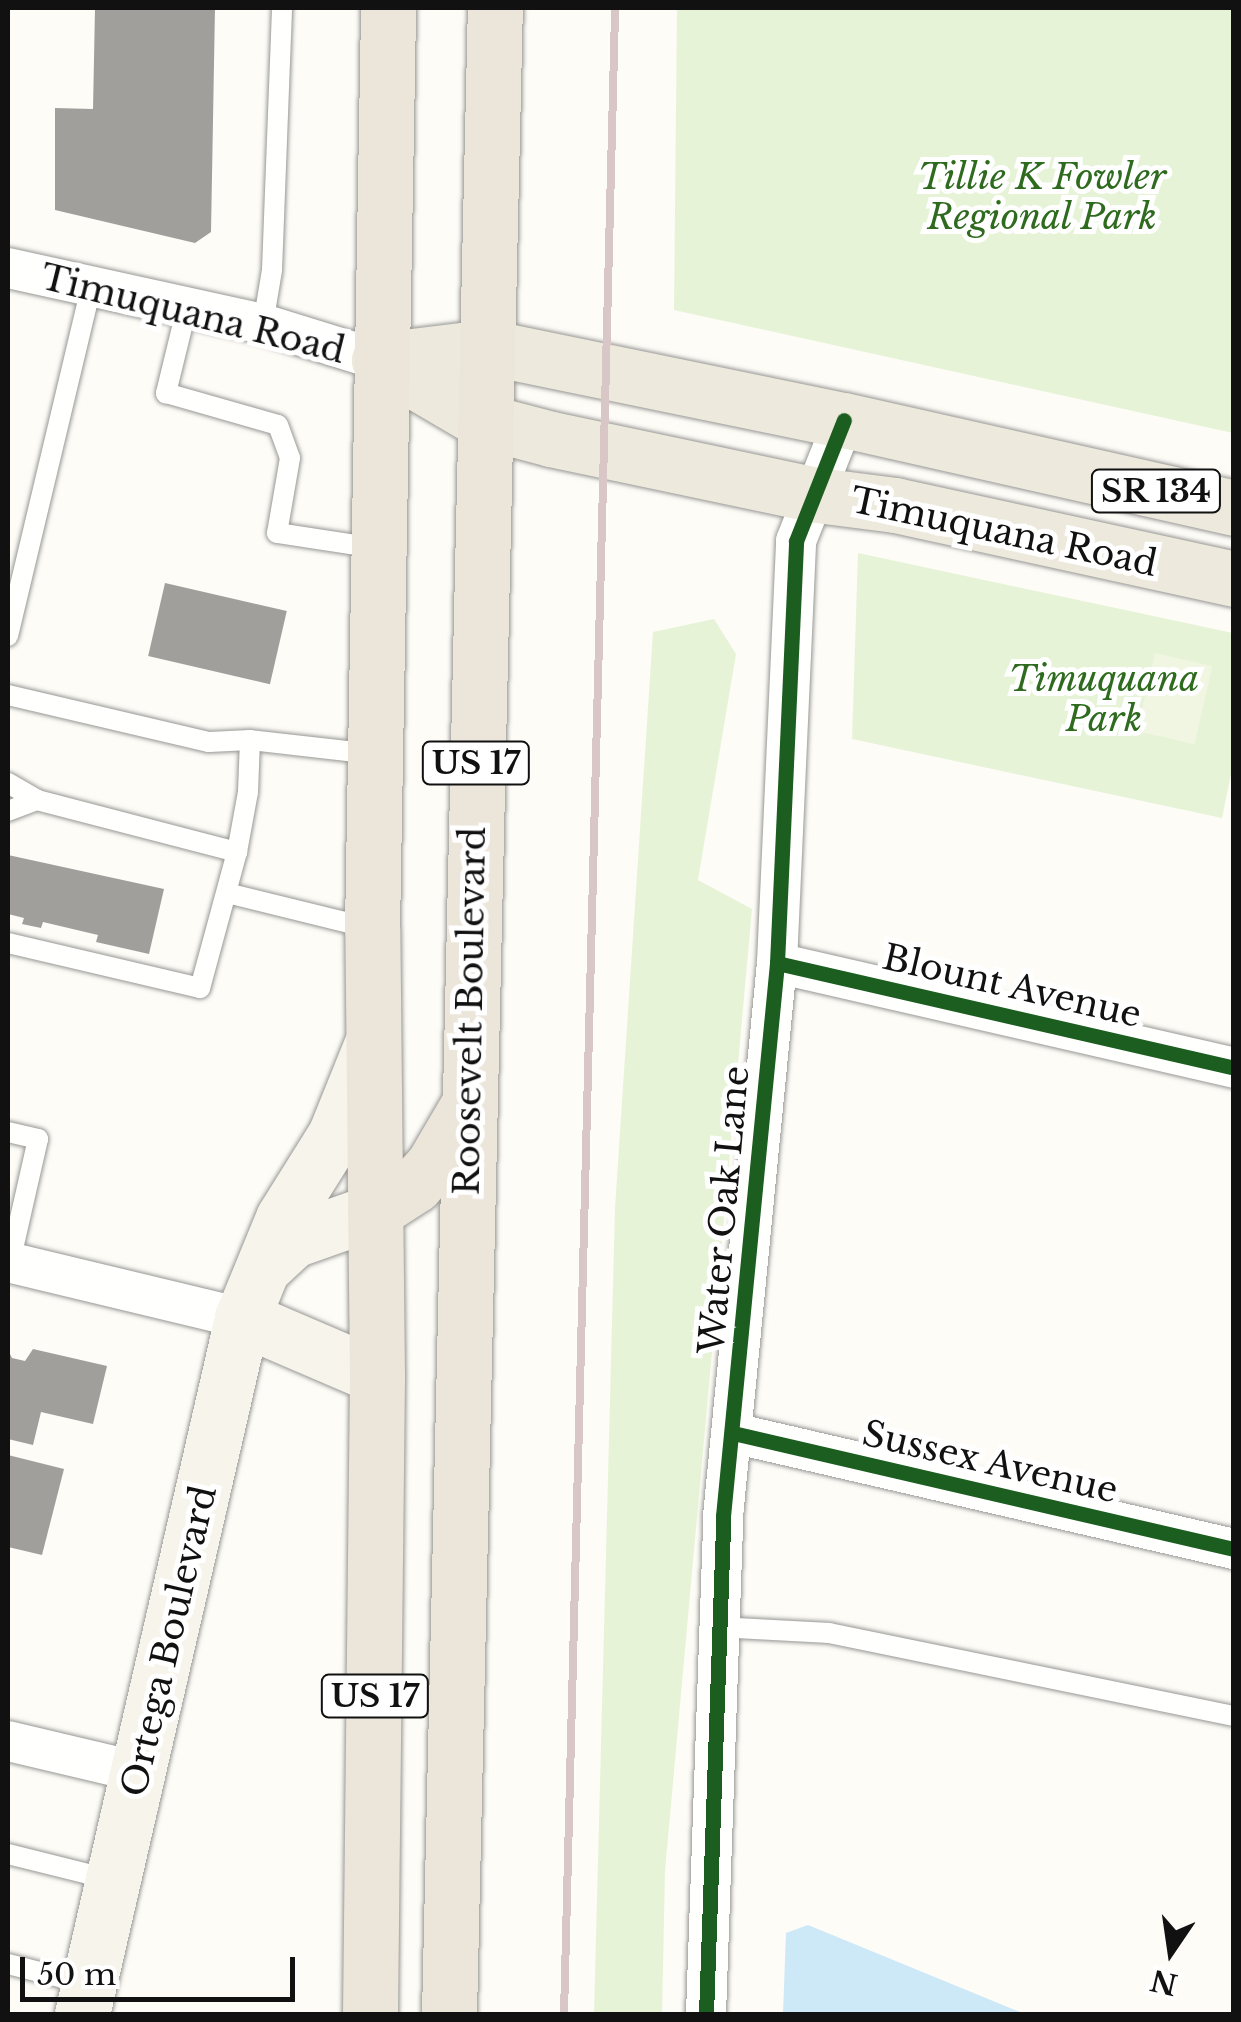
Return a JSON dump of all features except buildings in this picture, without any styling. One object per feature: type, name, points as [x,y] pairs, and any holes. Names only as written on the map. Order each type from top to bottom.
[{"type":"highway","name":"US 17","points":[[370,2014],[377,1376],[372,929],[388,8]]},
{"type":"highway","name":"Roosevelt Boulevard","points":[[449,2014],[495,8]]},
{"type":"highway","points":[[375,1211],[415,1184],[434,1165],[468,1104]]},
{"type":"highway","points":[[377,1376],[414,1404],[432,1431],[458,1504]]},
{"type":"main road","name":"Timuquana Road","points":[[379,360],[488,347],[844,420],[1234,508]]},
{"type":"main road","name":"Timuquana Road","points":[[379,360],[483,421],[603,452],[816,494],[895,505],[1234,579]]},
{"type":"main road","name":"Ortega Boulevard","points":[[86,2000],[251,1294],[283,1218],[335,1135],[373,1041]]},
{"type":"main road","points":[[375,1211],[293,1240],[251,1294],[377,1376]]},
{"type":"street","name":"Timuquana Road","points":[[8,268],[263,324],[379,360]]},
{"type":"street","name":"Water Oak Lane","points":[[706,2014],[718,1627],[777,962],[796,541],[844,420]]},
{"type":"street","name":"Blount Avenue","points":[[777,962],[1234,1068]]},
{"type":"street","points":[[9,1262],[251,1294]]},
{"type":"street","name":"Sussex Avenue","points":[[733,1433],[1234,1549]]},
{"type":"street","points":[[8,1741],[138,1772]]},
{"type":"lane","points":[[263,324],[272,270],[282,8]]},
{"type":"lane","points":[[8,636],[92,287]]},
{"type":"lane","points":[[186,307],[166,393],[278,424],[290,458],[276,533],[376,548]]},
{"type":"lane","points":[[8,694],[209,742],[250,740],[374,755]]},
{"type":"lane","points":[[8,943],[200,988],[236,852],[248,792],[250,740]]},
{"type":"lane","points":[[8,783],[37,800],[236,852]]},
{"type":"lane","points":[[8,812],[37,800]]},
{"type":"lane","points":[[227,893],[372,929]]},
{"type":"lane","points":[[8,1132],[38,1139],[9,1262]]},
{"type":"lane","points":[[718,1627],[829,1633],[1234,1716]]},
{"type":"lane","points":[[8,1854],[114,1880]]},
{"type":"lane","points":[[8,1964],[86,2000]]},
{"type":"green space","name":"Tillie K Fowler Regional Park","points":[[677,8],[1233,8],[1233,433],[674,310]]},
{"type":"green space","name":"Timuquana Park","points":[[858,553],[1233,633],[1233,764],[1222,818],[852,739]]},
{"type":"green space","points":[[714,619],[736,654],[698,880],[752,909],[665,1871],[662,2014],[594,2014],[615,1208],[653,632]]},
{"type":"green space","points":[[1155,653],[1212,666],[1194,744],[1137,731]]},
{"type":"water","points":[[808,1925],[1025,2014],[783,2014],[786,1933]]},
{"type":"railway","points":[[564,2014],[615,8]]},
{"type":"cycle path","points":[[706,2014],[723,1516],[777,963],[796,541],[844,420]]},
{"type":"cycle path","points":[[777,963],[1234,1068]]},
{"type":"cycle path","points":[[733,1433],[1234,1549]]}]
